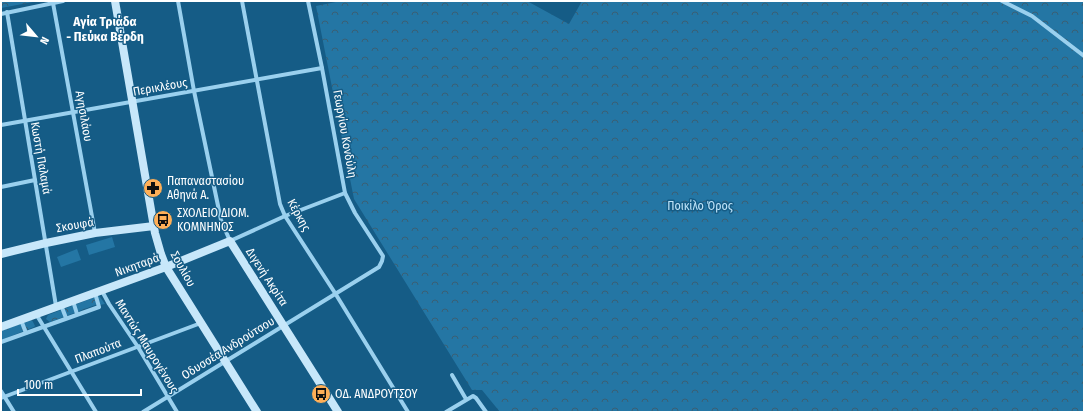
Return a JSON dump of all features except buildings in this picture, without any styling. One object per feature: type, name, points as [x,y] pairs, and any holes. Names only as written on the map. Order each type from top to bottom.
[{"type":"street","points":[[1,14],[63,1]]},
{"type":"street","name":"Σουλίου","points":[[115,1],[154,226],[161,254],[166,267],[256,412]]},
{"type":"street","name":"Διγενή Ακρίτα","points":[[178,1],[194,91],[221,220],[230,241],[338,412]]},
{"type":"street","name":"Κέρκης","points":[[242,1],[280,204],[285,216],[335,293],[408,412]]},
{"type":"street","name":"Γεωργίου Κονδύλη","points":[[308,1],[345,193],[355,213],[383,256],[382,261]]},
{"type":"street","points":[[1002,1],[1032,16],[1084,56]]},
{"type":"street","name":"Αγησιλάου","points":[[53,3],[95,233]]},
{"type":"street","name":"Κωστή Παλαμά","points":[[7,12],[24,121],[46,243],[59,305],[66,318]]},
{"type":"street","name":"Περικλέους","points":[[1,125],[322,68]]},
{"type":"street","points":[[1,187],[35,180]]},
{"type":"street","name":"Νικηταρά","points":[[1,327],[166,267],[230,241],[285,216],[345,193]]},
{"type":"street","name":"Σκουφά","points":[[1,254],[95,233],[154,226]]},
{"type":"street","name":"Οδυσσέα Ανδρούτσου","points":[[143,412],[379,266],[382,261]]},
{"type":"street","points":[[1,342],[98,306],[98,291]]},
{"type":"street","name":"Μαντώς Μαυρογένους","points":[[98,291],[109,304],[138,347],[177,412]]},
{"type":"street","points":[[73,300],[77,314]]},
{"type":"street","points":[[35,314],[96,412]]},
{"type":"street","points":[[21,320],[26,333]]},
{"type":"street","name":"Πλαπούτα","points":[[3,398],[201,323]]},
{"type":"street","points":[[452,375],[466,399]]},
{"type":"street","points":[[1,391],[3,398],[14,412]]},
{"type":"street","points":[[446,412],[471,396],[476,398],[486,412]]},
{"type":"green space","points":[[1,1],[33,1],[33,2],[1,8]]},
{"type":"green space","name":"Ποικίλο Όρος","points":[[341,1],[527,1],[569,24],[582,1],[1084,1],[1084,412],[500,412],[482,390],[472,390],[354,199],[316,6]]},
{"type":"green space","points":[[112,237],[115,247],[89,255],[86,245]]},
{"type":"green space","points":[[77,249],[81,260],[61,267],[57,257]]},
{"type":"green space","points":[[98,296],[105,304],[98,304],[50,322],[46,319],[48,315]]},
{"type":"green space","points":[[32,320],[35,326],[34,327],[1,340],[1,331]]},
{"type":"place","name":"Παπαναστασίου Αθηνά Α.","points":[[153,188]]},
{"type":"place","name":"ΣΧΟΛΕΙΟ ΔΙΟΜ. ΚΟΜΝΗΝΟΣ","points":[[163,220]]},
{"type":"place","name":"ΟΔ. ΑΝΔΡΟΥΤΣΟΥ","points":[[321,394]]},
{"type":"district","name":"Αγία Τριάδα - Πεύκα Βέρδη","points":[[105,28]]}]
